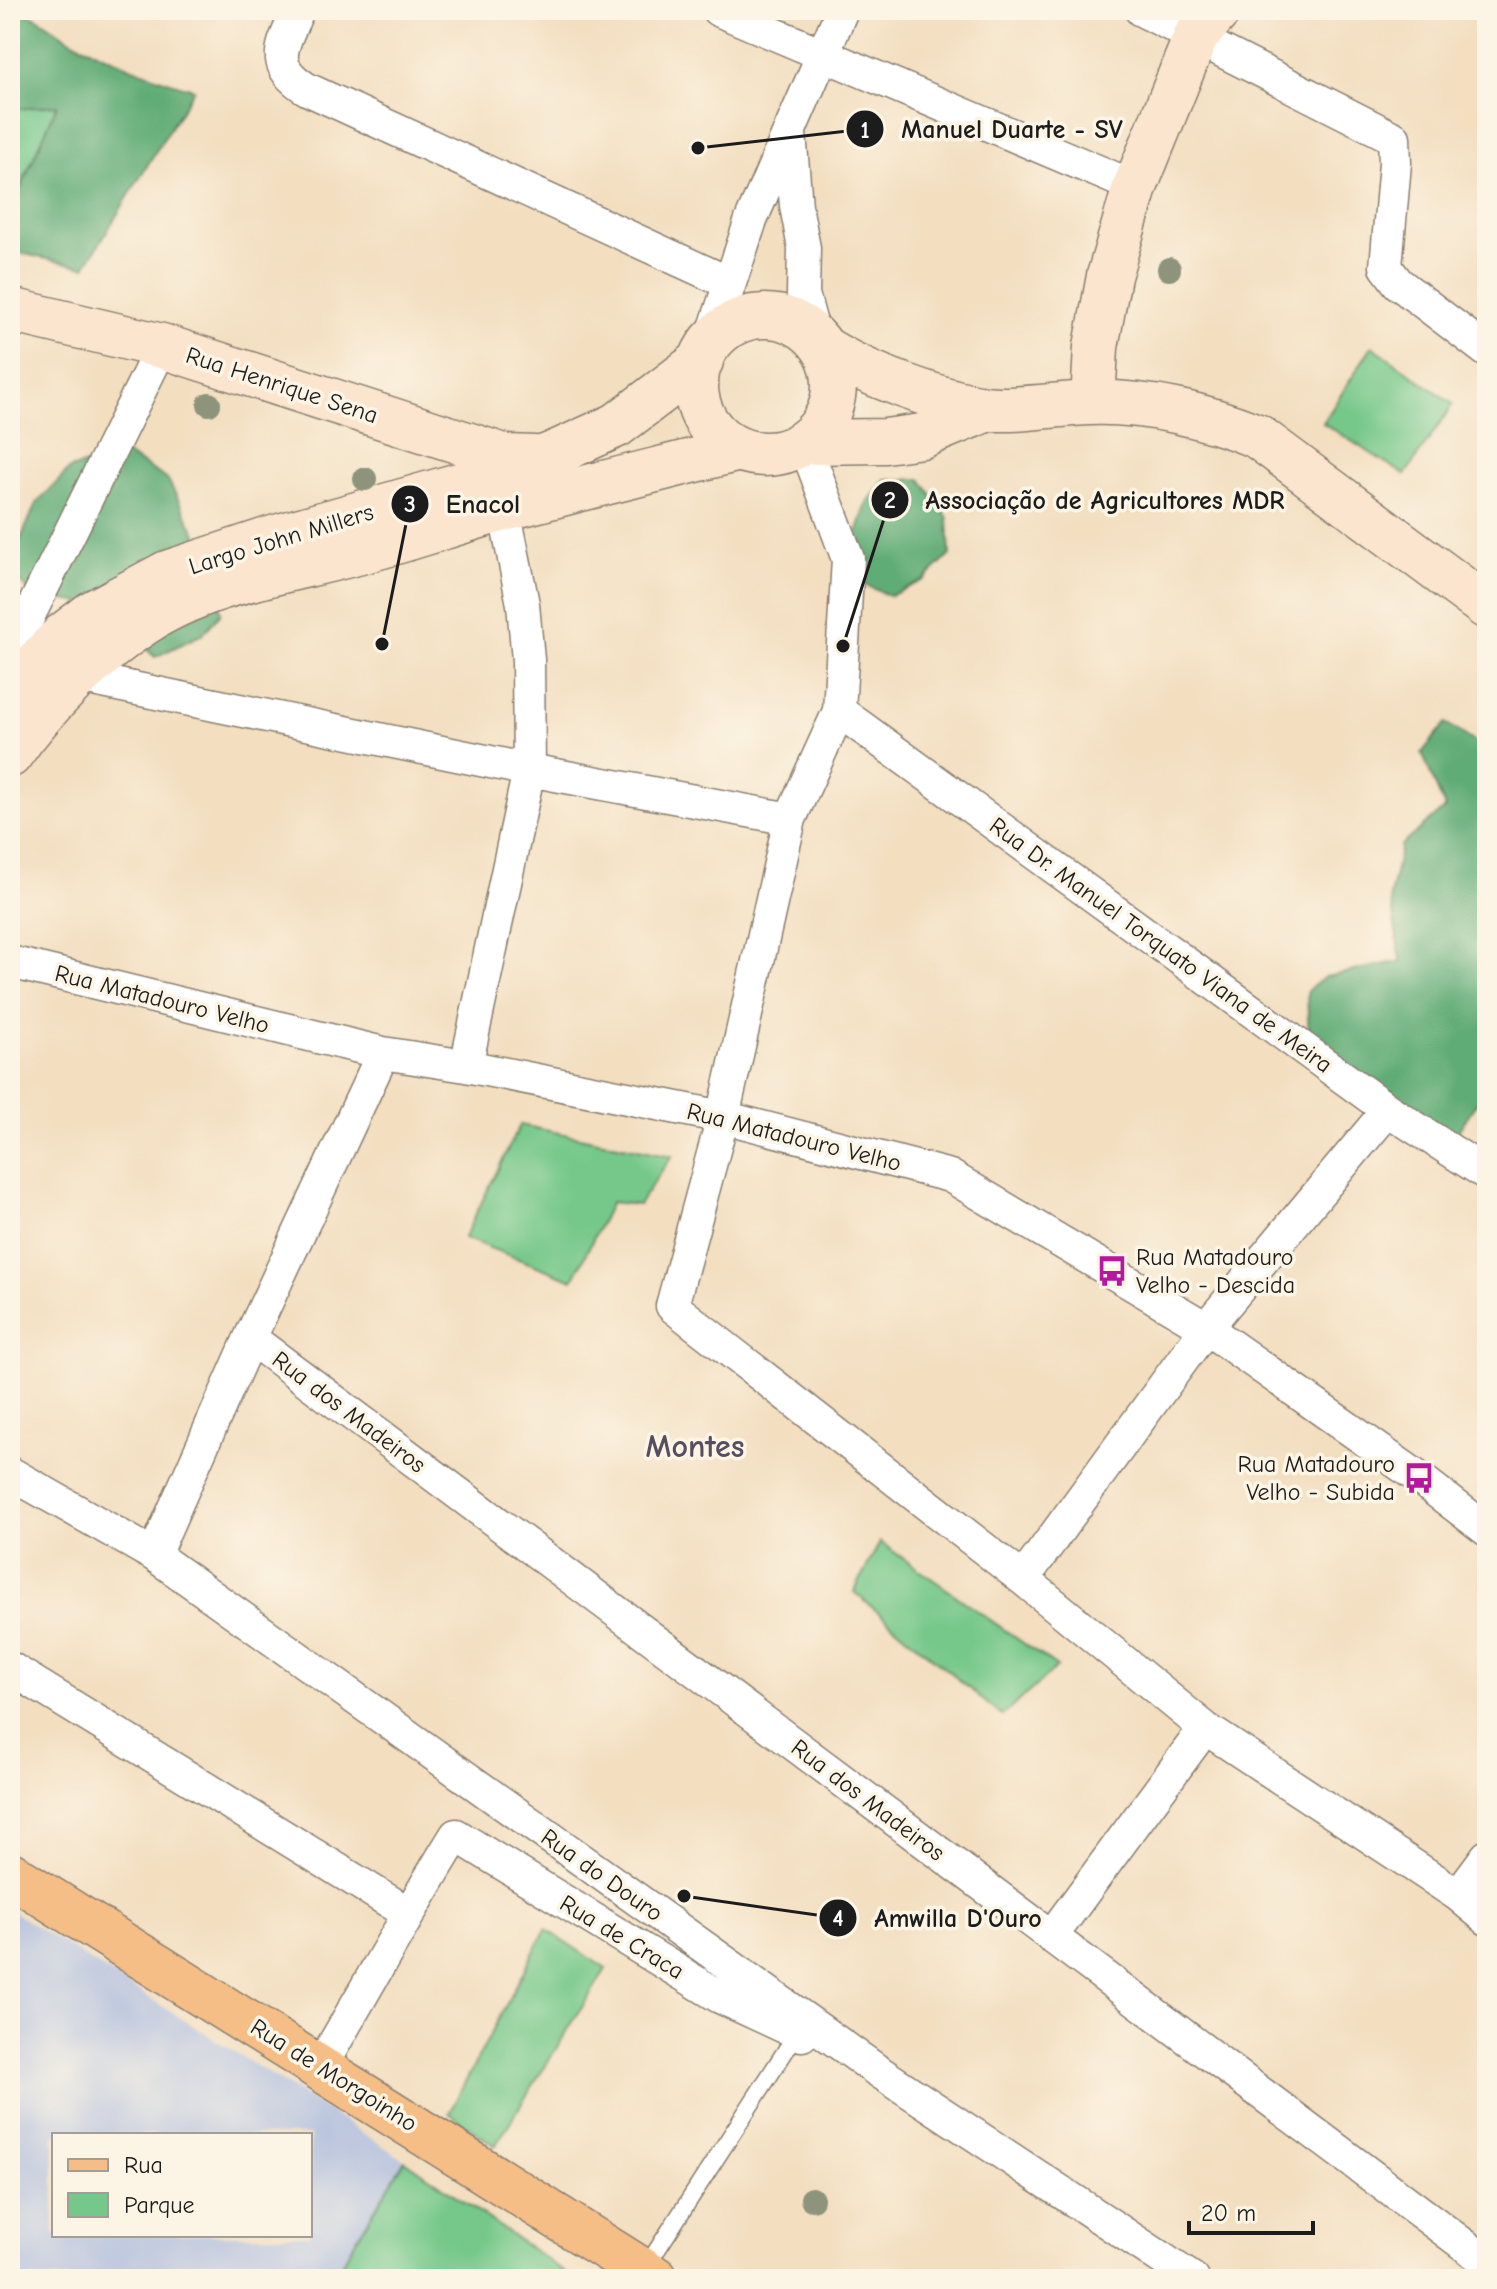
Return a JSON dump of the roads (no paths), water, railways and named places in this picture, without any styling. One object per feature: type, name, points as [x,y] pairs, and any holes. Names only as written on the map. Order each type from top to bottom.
[{"type":"main road","points":[[1093,403],[1096,347],[1109,276],[1135,187],[1208,23]]},
{"type":"main road","name":"Rua Henrique Sena","points":[[10,310],[162,346],[507,457],[532,459],[553,454]]},
{"type":"main road","points":[[820,342],[832,365],[835,382],[833,399],[827,416],[804,442],[789,450],[755,454],[724,440],[711,427],[702,413],[697,396],[697,379],[705,354],[720,333],[734,323],[768,315],[785,318],[801,324],[820,342],[857,367],[952,401],[988,409],[1133,404],[1215,419],[1257,436],[1487,607]]},
{"type":"main road","name":"Largo John Millers","points":[[10,690],[63,635],[92,613],[167,573],[273,538],[508,471],[553,454],[617,425],[705,354]]},
{"type":"main road","points":[[804,442],[885,441],[922,436],[988,409]]},
{"type":"main road","name":"Largo John Millers","points":[[10,755],[25,734],[79,677],[142,624],[201,594],[373,549],[504,509],[739,449]]},
{"type":"main road","name":"Rua de Morgoinho","points":[[10,1874],[321,2066],[649,2275]]},
{"type":"street","points":[[298,10],[281,60],[289,78],[729,283]]},
{"type":"street","points":[[718,10],[1135,187]]},
{"type":"street","points":[[705,354],[751,220],[842,10]]},
{"type":"street","points":[[1141,10],[1208,23],[1394,138],[1395,163],[1386,267],[1398,283],[1487,351]]},
{"type":"street","points":[[790,126],[796,206],[804,248],[803,294],[820,342]]},
{"type":"street","points":[[10,654],[162,346]]},
{"type":"street","points":[[804,442],[848,559],[839,711],[790,819],[723,1117],[672,1306],[1023,1579],[1205,1728],[1458,1895],[1487,1919]]},
{"type":"street","points":[[466,1066],[529,770],[528,660],[523,604],[504,509]]},
{"type":"street","points":[[79,677],[529,770],[790,819]]},
{"type":"street","name":"Rua Dr. Manuel Torquato Viana de Meira","points":[[839,711],[1388,1110],[1487,1174]]},
{"type":"street","name":"Rua Matadouro Velho","points":[[10,962],[383,1053],[466,1066],[723,1117],[950,1176],[1206,1328],[1419,1478],[1487,1530]]},
{"type":"street","points":[[154,1555],[250,1338],[383,1053]]},
{"type":"street","points":[[1023,1579],[1206,1328],[1388,1110]]},
{"type":"street","name":"Rua dos Madeiros","points":[[250,1338],[1487,2262]]},
{"type":"street","name":"Rua do Douro","points":[[10,1473],[154,1555],[875,2069],[1193,2279]]},
{"type":"street","points":[[10,1668],[408,1913]]},
{"type":"street","points":[[1051,1937],[1205,1728]]},
{"type":"street","name":"Rua de Craca","points":[[321,2066],[456,1835],[720,1997],[875,2069]]},
{"type":"street","points":[[1458,1895],[1487,1856]]},
{"type":"lane","points":[[649,2275],[797,2033]]},
{"type":"place","name":"Manuel Duarte - SV","points":[[698,148]]},
{"type":"place","name":"Enacol","points":[[382,644]]},
{"type":"place","name":"Associação de Agricultores MDR","points":[[843,646]]},
{"type":"place","name":"Rua Matadouro Velho - Descida","points":[[1112,1271]]},
{"type":"place","name":"Rua Matadouro Velho - Subida","points":[[1419,1478]]},
{"type":"place","name":"Amwilla D'Ouro","points":[[684,1896]]},
{"type":"district","name":"Montes","points":[[695,1446]]}]
